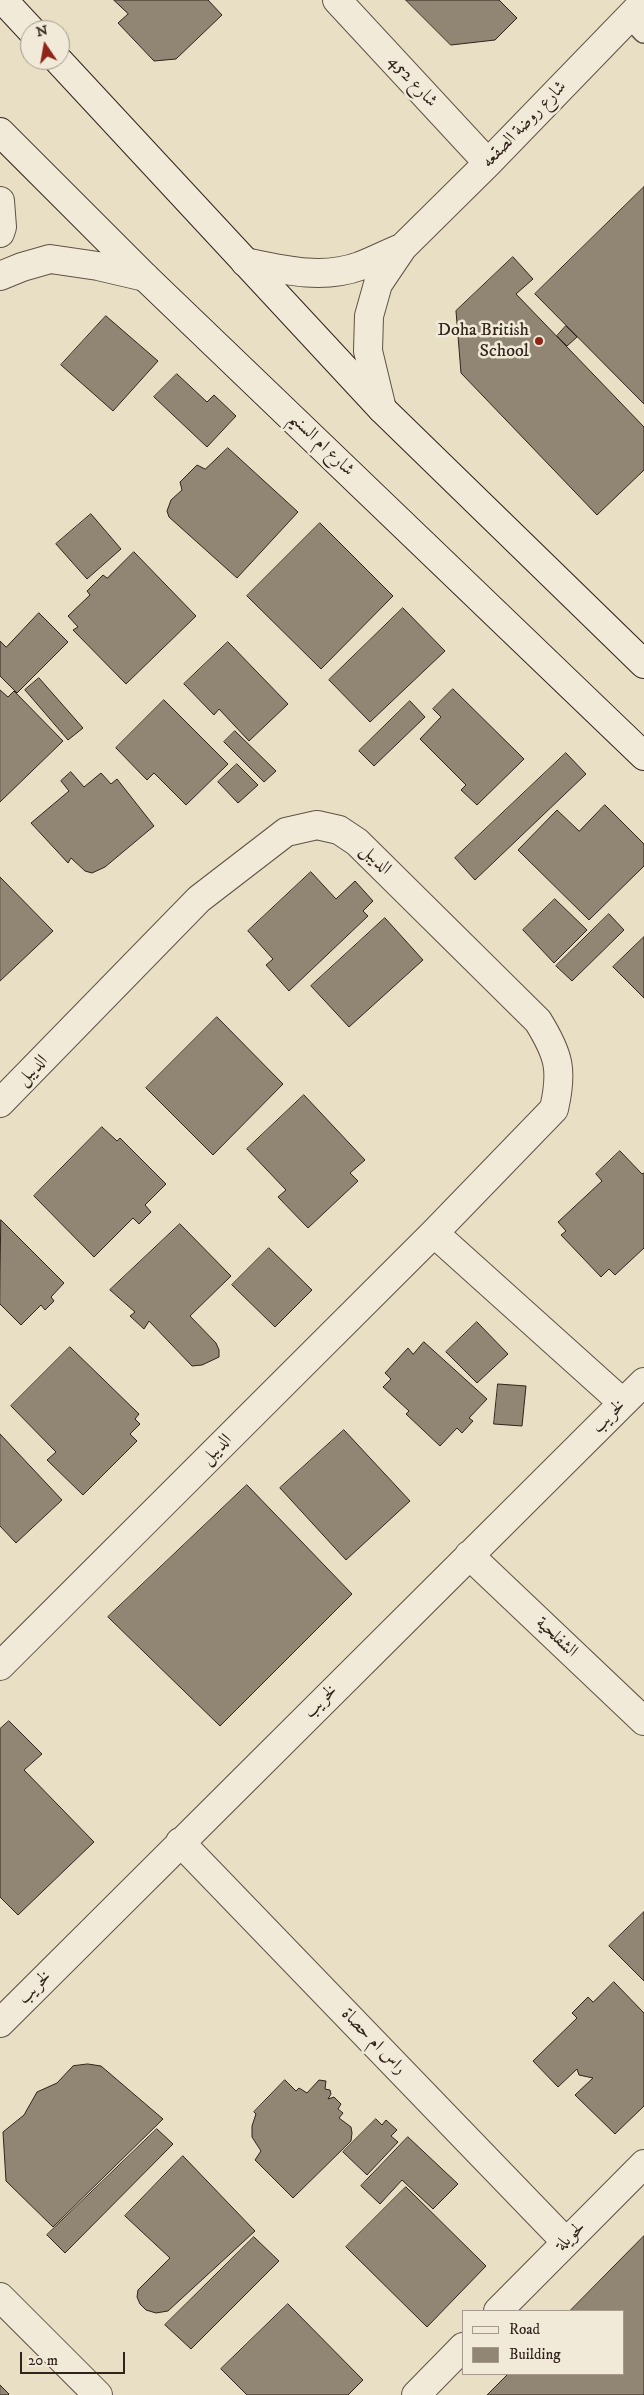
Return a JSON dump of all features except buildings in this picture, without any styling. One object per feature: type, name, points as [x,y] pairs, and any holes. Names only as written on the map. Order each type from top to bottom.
[{"type":"street","points":[[3,0],[22,20]]},
{"type":"street","name":"شارع 452","points":[[337,0],[488,163]]},
{"type":"street","name":"شارع روضة الصقعه","points":[[382,409],[368,351],[368,316],[378,284],[403,246],[639,17]]},
{"type":"street","points":[[67,70],[382,409],[644,664]]},
{"type":"street","name":"شارع ام السنيم","points":[[0,132],[145,277],[644,756]]},
{"type":"street","points":[[0,201],[2,227],[0,233]]},
{"type":"street","name":"شارع روضة الصقعه","points":[[245,262],[292,272],[324,274],[359,267],[403,246]]},
{"type":"street","points":[[0,276],[22,267],[50,260],[98,266],[145,277]]},
{"type":"street","name":"الديبل","points":[[0,1103],[199,899],[286,832],[317,824],[338,830],[357,842],[538,1020],[552,1043],[558,1064],[560,1084],[554,1109],[434,1234],[0,1666]]},
{"type":"street","points":[[434,1234],[623,1403]]},
{"type":"street","name":"لخريب","points":[[0,2023],[468,1555],[644,1382]]},
{"type":"street","name":"الشفلحية","points":[[468,1555],[644,1721]]},
{"type":"street","name":"راس ام حصاة","points":[[180,1842],[566,2242]]},
{"type":"street","name":"لحويلة","points":[[499,2310],[644,2164]]},
{"type":"street","points":[[0,2297],[98,2395]]},
{"type":"street","points":[[416,2395],[462,2348]]},
{"type":"place","name":"Doha British School","points":[[539,341]]}]
